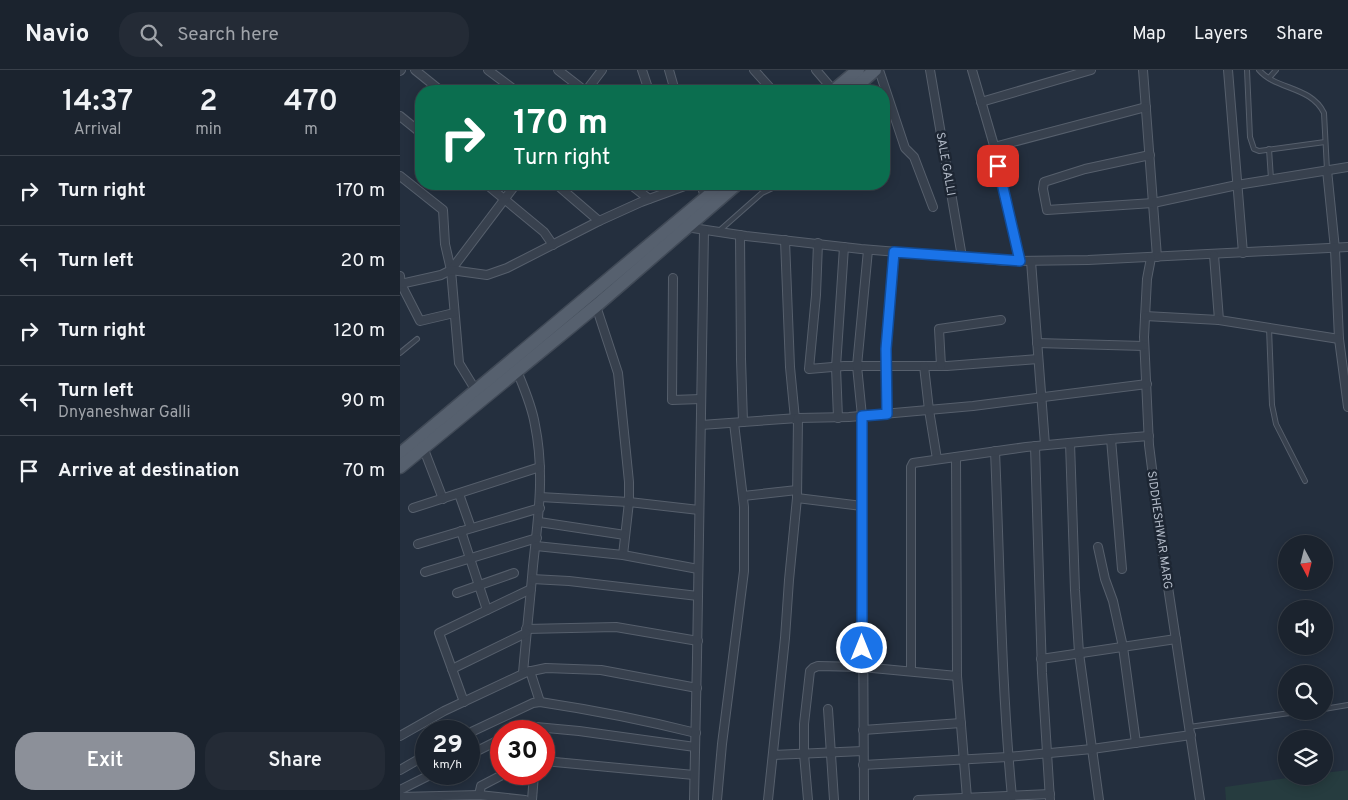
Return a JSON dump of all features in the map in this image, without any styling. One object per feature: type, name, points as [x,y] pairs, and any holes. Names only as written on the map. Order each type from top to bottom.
[{"type":"main road","points":[[840,85],[858,70]]},
{"type":"main road","points":[[858,85],[875,70]]},
{"type":"main road","points":[[400,467],[479,395],[714,190]]},
{"type":"main road","points":[[400,454],[479,395],[517,371],[596,306],[729,190]]},
{"type":"street","points":[[414,70],[433,85]]},
{"type":"street","points":[[488,70],[508,85]]},
{"type":"street","points":[[558,70],[577,85]]},
{"type":"street","points":[[590,85],[602,70]]},
{"type":"street","points":[[642,70],[647,85]]},
{"type":"street","points":[[669,70],[673,85]]},
{"type":"street","points":[[754,70],[768,85]]},
{"type":"street","points":[[816,70],[828,85]]},
{"type":"street","points":[[879,70],[884,85]]},
{"type":"street","name":"SALE GALLI","points":[[930,70],[962,257]]},
{"type":"street","points":[[972,70],[994,147],[1020,261]]},
{"type":"street","points":[[981,102],[1091,70]]},
{"type":"street","name":"SIDDHESHWAR MARG","points":[[1143,70],[1153,202],[1154,257],[1147,278],[1144,346],[1149,436],[1162,547],[1200,800]]},
{"type":"street","points":[[1228,70],[1243,253]]},
{"type":"street","points":[[890,103],[905,148],[914,158],[933,206]]},
{"type":"street","points":[[994,147],[1146,107]]},
{"type":"street","points":[[400,116],[415,128]]},
{"type":"street","points":[[1150,155],[1085,169],[1044,182],[1046,210],[1153,202],[1348,167]]},
{"type":"street","points":[[1326,170],[1335,249],[1339,339],[1348,407]]},
{"type":"street","points":[[400,176],[415,188]]},
{"type":"street","points":[[417,190],[442,210],[445,244],[452,270],[459,364],[479,395]]},
{"type":"street","points":[[494,190],[544,232],[553,245]]},
{"type":"street","points":[[454,314],[420,321],[400,282],[441,275],[452,270],[511,190]]},
{"type":"street","points":[[563,190],[599,221]]},
{"type":"street","points":[[638,190],[649,199]]},
{"type":"street","points":[[452,270],[487,275],[506,268],[599,221],[668,190]]},
{"type":"street","points":[[703,190],[705,197]]},
{"type":"street","points":[[686,227],[868,250],[1020,261],[1214,255],[1348,247]]},
{"type":"street","points":[[694,800],[704,230]]},
{"type":"street","points":[[740,235],[741,359],[744,422]]},
{"type":"street","points":[[768,800],[785,638],[797,494],[797,418],[789,358],[785,240]]},
{"type":"street","points":[[818,243],[816,295],[809,369],[858,366],[941,366],[1038,359]]},
{"type":"street","points":[[838,418],[836,367],[844,247]]},
{"type":"street","points":[[864,800],[862,416],[858,366],[868,250]]},
{"type":"street","points":[[887,414],[886,366],[894,252]]},
{"type":"street","points":[[1214,255],[1219,320]]},
{"type":"street","points":[[1031,261],[1045,445]]},
{"type":"street","points":[[673,278],[672,400],[701,399]]},
{"type":"street","points":[[596,306],[618,372],[629,482],[629,502],[623,555]]},
{"type":"street","points":[[1145,316],[1219,320],[1339,339]]},
{"type":"street","points":[[941,366],[939,329],[1001,320]]},
{"type":"street","points":[[1037,343],[1144,346]]},
{"type":"street","points":[[924,366],[937,459]]},
{"type":"street","points":[[517,371],[536,425],[540,467],[539,522],[526,631],[527,672],[540,702]]},
{"type":"street","points":[[701,425],[887,414],[972,406],[1147,384]]},
{"type":"street","points":[[717,800],[722,744],[744,571],[743,496],[734,423]]},
{"type":"street","points":[[911,671],[911,467],[913,463],[1035,446],[1149,436]]},
{"type":"street","points":[[1111,439],[1122,569]]},
{"type":"street","points":[[1070,443],[1079,653],[1099,800]]},
{"type":"street","points":[[918,800],[1050,797],[1041,659],[1035,446]]},
{"type":"street","points":[[423,447],[443,499]]},
{"type":"street","points":[[995,451],[1001,646],[1012,797]]},
{"type":"street","points":[[956,456],[957,676],[967,798]]},
{"type":"street","points":[[413,508],[540,467]]},
{"type":"street","points":[[459,494],[471,528]]},
{"type":"street","points":[[743,496],[797,494],[862,506]]},
{"type":"street","points":[[540,497],[629,502],[699,510]]},
{"type":"street","points":[[418,544],[540,508]]},
{"type":"street","points":[[539,522],[625,535]]},
{"type":"street","points":[[462,531],[487,610]]},
{"type":"street","points":[[424,572],[537,538]]},
{"type":"street","points":[[536,546],[623,555],[698,569]]},
{"type":"street","points":[[1098,547],[1123,647],[1136,743]]},
{"type":"street","points":[[457,592],[514,573]]},
{"type":"street","points":[[532,580],[569,581],[698,596]]},
{"type":"street","points":[[464,702],[439,633],[531,589]]},
{"type":"street","points":[[452,669],[526,631],[616,628],[698,641]]},
{"type":"street","points":[[1041,659],[1176,639]]},
{"type":"street","points":[[808,800],[804,754],[805,714],[810,671],[813,668],[818,666],[862,667],[957,676]]},
{"type":"street","points":[[400,736],[444,711],[527,672],[546,668],[601,670],[697,688]]},
{"type":"street","points":[[480,728],[533,702],[540,702],[637,718],[696,733]]},
{"type":"street","points":[[828,710],[834,800]]},
{"type":"street","points":[[863,730],[961,723]]},
{"type":"street","points":[[555,730],[579,731],[695,747]]},
{"type":"street","points":[[863,765],[1008,757],[1092,749],[1136,743],[1190,731]]},
{"type":"street","points":[[773,755],[863,751]]},
{"type":"street","points":[[400,770],[415,762]]},
{"type":"street","points":[[555,762],[694,775]]},
{"type":"street","points":[[479,795],[481,786],[490,781]]},
{"type":"street","points":[[400,790],[415,782]]},
{"type":"street","points":[[532,800],[533,785]]},
{"type":"street","points":[[400,797],[479,795],[525,800]]},
{"type":"lane","points":[[1247,70],[1250,137],[1254,149],[1259,151],[1325,142]]},
{"type":"lane","points":[[1260,70],[1269,78],[1300,91],[1320,106],[1324,113],[1326,170]]},
{"type":"lane","points":[[1269,78],[1276,70]]},
{"type":"lane","points":[[1269,149],[1271,180]]},
{"type":"lane","points":[[717,232],[768,190]]},
{"type":"lane","points":[[1269,328],[1272,405],[1276,424],[1305,481]]},
{"type":"lane","points":[[400,353],[417,339]]},
{"type":"lane","points":[[1333,708],[1348,706]]},
{"type":"lane","points":[[1190,731],[1278,716]]},
{"type":"green space","points":[[1348,770],[1348,800],[1226,800],[1225,787],[1278,779],[1278,785],[1333,785],[1333,772]]},
{"type":"route","points":[[862,648],[862,416],[887,414],[886,349],[894,252],[1020,261],[998,166]]}]
